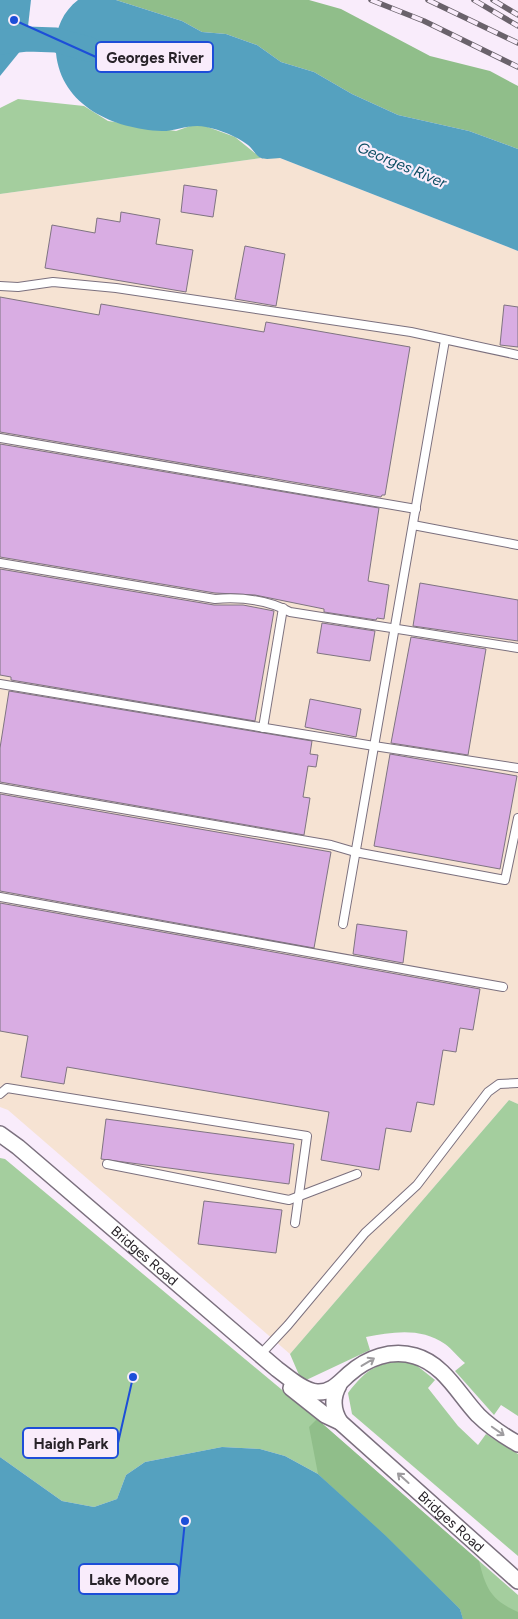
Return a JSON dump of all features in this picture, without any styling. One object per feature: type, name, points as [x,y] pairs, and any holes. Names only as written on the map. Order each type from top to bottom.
[{"type":"street","name":"Bridges Road","points":[[0,1134],[18,1147],[260,1355],[307,1390],[327,1391],[339,1384],[349,1374],[381,1355],[400,1354],[416,1356],[443,1374],[486,1423],[518,1444]]},
{"type":"street","name":"Bridges Road","points":[[292,1380],[291,1387],[297,1393],[325,1415],[340,1422],[518,1580]]},
{"type":"street","points":[[339,1384],[334,1395],[333,1404],[335,1415],[340,1422]]},
{"type":"lane","points":[[0,286],[18,287],[53,282],[116,288],[412,332],[518,355]]},
{"type":"lane","points":[[343,924],[446,340]]},
{"type":"lane","points":[[0,438],[416,509]]},
{"type":"lane","points":[[413,524],[518,545]]},
{"type":"lane","points":[[0,563],[215,599],[232,597],[276,604],[290,612],[518,648]]},
{"type":"lane","points":[[263,728],[283,608]]},
{"type":"lane","points":[[0,684],[518,768]]},
{"type":"lane","points":[[0,788],[331,845],[356,852],[505,880],[517,835],[518,818]]},
{"type":"lane","points":[[0,897],[503,987]]},
{"type":"lane","points":[[260,1355],[288,1325],[364,1233],[417,1185],[488,1092],[499,1084],[518,1083]]},
{"type":"lane","points":[[0,1094],[7,1088],[307,1136],[295,1222]]},
{"type":"lane","points":[[107,1164],[289,1200],[357,1174]]},
{"type":"shaded area","points":[[261,158],[280,158],[518,251],[518,1104],[509,1100],[290,1354],[8,1110],[0,1107],[0,194]]},
{"type":"green space","points":[[116,0],[309,0],[341,9],[430,56],[490,71],[518,86],[518,149],[469,131],[398,115],[352,94],[314,72],[281,62],[257,45],[226,34],[202,32],[182,21]]},
{"type":"green space","points":[[18,99],[84,106],[108,121],[176,131],[190,126],[205,126],[235,137],[261,158],[0,194],[0,108]]},
{"type":"green space","points":[[509,1100],[518,1104],[518,1416],[501,1405],[494,1415],[455,1371],[465,1363],[445,1344],[426,1335],[416,1333],[406,1332],[366,1337],[370,1350],[302,1382],[290,1354]]},
{"type":"green space","points":[[0,1158],[5,1159],[317,1419],[518,1595],[518,1619],[463,1619],[460,1609],[318,1474],[285,1456],[260,1449],[222,1447],[145,1462],[126,1475],[117,1499],[94,1507],[62,1501],[0,1457]]},
{"type":"green space","points":[[411,1361],[435,1380],[428,1388],[458,1426],[478,1445],[486,1434],[518,1454],[518,1556],[352,1414],[348,1393],[362,1377],[382,1365]]},
{"type":"green space","points":[[317,1419],[479,1561],[484,1579],[491,1593],[509,1608],[518,1612],[518,1619],[463,1619],[460,1609],[385,1535],[318,1474],[309,1427]]},
{"type":"water","points":[[0,0],[31,0],[26,44],[0,76]]},
{"type":"water","name":"Georges River","points":[[78,0],[116,0],[182,21],[202,32],[226,34],[257,45],[281,62],[314,72],[352,94],[398,115],[469,131],[518,149],[518,251],[280,158],[261,158],[257,156],[250,146],[233,136],[217,130],[200,126],[168,131],[144,129],[109,119],[93,111],[79,100],[68,87],[60,71],[56,53],[56,38],[60,24],[67,11]]},
{"type":"water","points":[[222,1447],[260,1449],[285,1456],[318,1474],[385,1535],[460,1609],[463,1619],[0,1619],[0,1457],[62,1501],[94,1507],[117,1499],[126,1475],[145,1462]]},
{"type":"building","points":[[184,185],[217,190],[213,217],[181,212]]},
{"type":"building","points":[[121,212],[160,219],[156,244],[193,250],[186,292],[45,268],[52,225],[95,233],[97,218],[120,222]]},
{"type":"building","points":[[245,246],[285,254],[276,306],[235,299]]},
{"type":"building","points":[[0,297],[99,315],[101,304],[264,332],[266,322],[410,347],[385,495],[381,497],[0,432]]},
{"type":"building","points":[[504,305],[518,307],[518,347],[500,345]]},
{"type":"building","points":[[0,444],[379,508],[368,581],[389,585],[384,619],[377,618],[376,620],[324,612],[324,609],[255,595],[215,593],[0,557]]},
{"type":"building","points":[[0,569],[214,605],[243,605],[274,611],[255,721],[11,680],[11,677],[0,675]]},
{"type":"building","points":[[420,583],[518,600],[518,641],[413,626]]},
{"type":"building","points":[[322,623],[375,631],[370,661],[317,653]]},
{"type":"building","points":[[411,637],[486,649],[468,755],[391,743]]},
{"type":"building","points":[[9,691],[312,741],[310,754],[318,755],[316,767],[308,766],[303,797],[310,798],[304,835],[0,782],[0,748]]},
{"type":"building","points":[[310,699],[361,709],[356,737],[305,727]]},
{"type":"building","points":[[390,754],[517,776],[500,869],[374,846]]},
{"type":"building","points":[[0,794],[331,852],[314,948],[0,891]]},
{"type":"building","points":[[0,903],[480,989],[473,1030],[460,1028],[456,1052],[443,1050],[434,1105],[417,1102],[411,1132],[386,1128],[379,1170],[321,1160],[329,1112],[67,1067],[64,1084],[21,1077],[28,1036],[0,1031]]},
{"type":"building","points":[[357,924],[407,931],[403,963],[353,954]]},
{"type":"building","points":[[106,1119],[294,1144],[289,1184],[101,1159]]},
{"type":"building","points":[[204,1201],[282,1210],[276,1253],[198,1244]]},
{"type":"waterway","name":"Georges River","points":[[0,42],[27,39],[56,40],[88,49]]},
{"type":"railway","points":[[371,0],[424,21],[518,67]]},
{"type":"railway","points":[[428,0],[518,43]]},
{"type":"railway","points":[[474,0],[518,26]]},
{"type":"railway","points":[[493,0],[518,15]]},
{"type":"place","name":"Georges River","points":[[14,20]]},
{"type":"place","name":"Haigh Park","points":[[133,1377]]},
{"type":"place","name":"Lake Moore","points":[[185,1521]]}]
